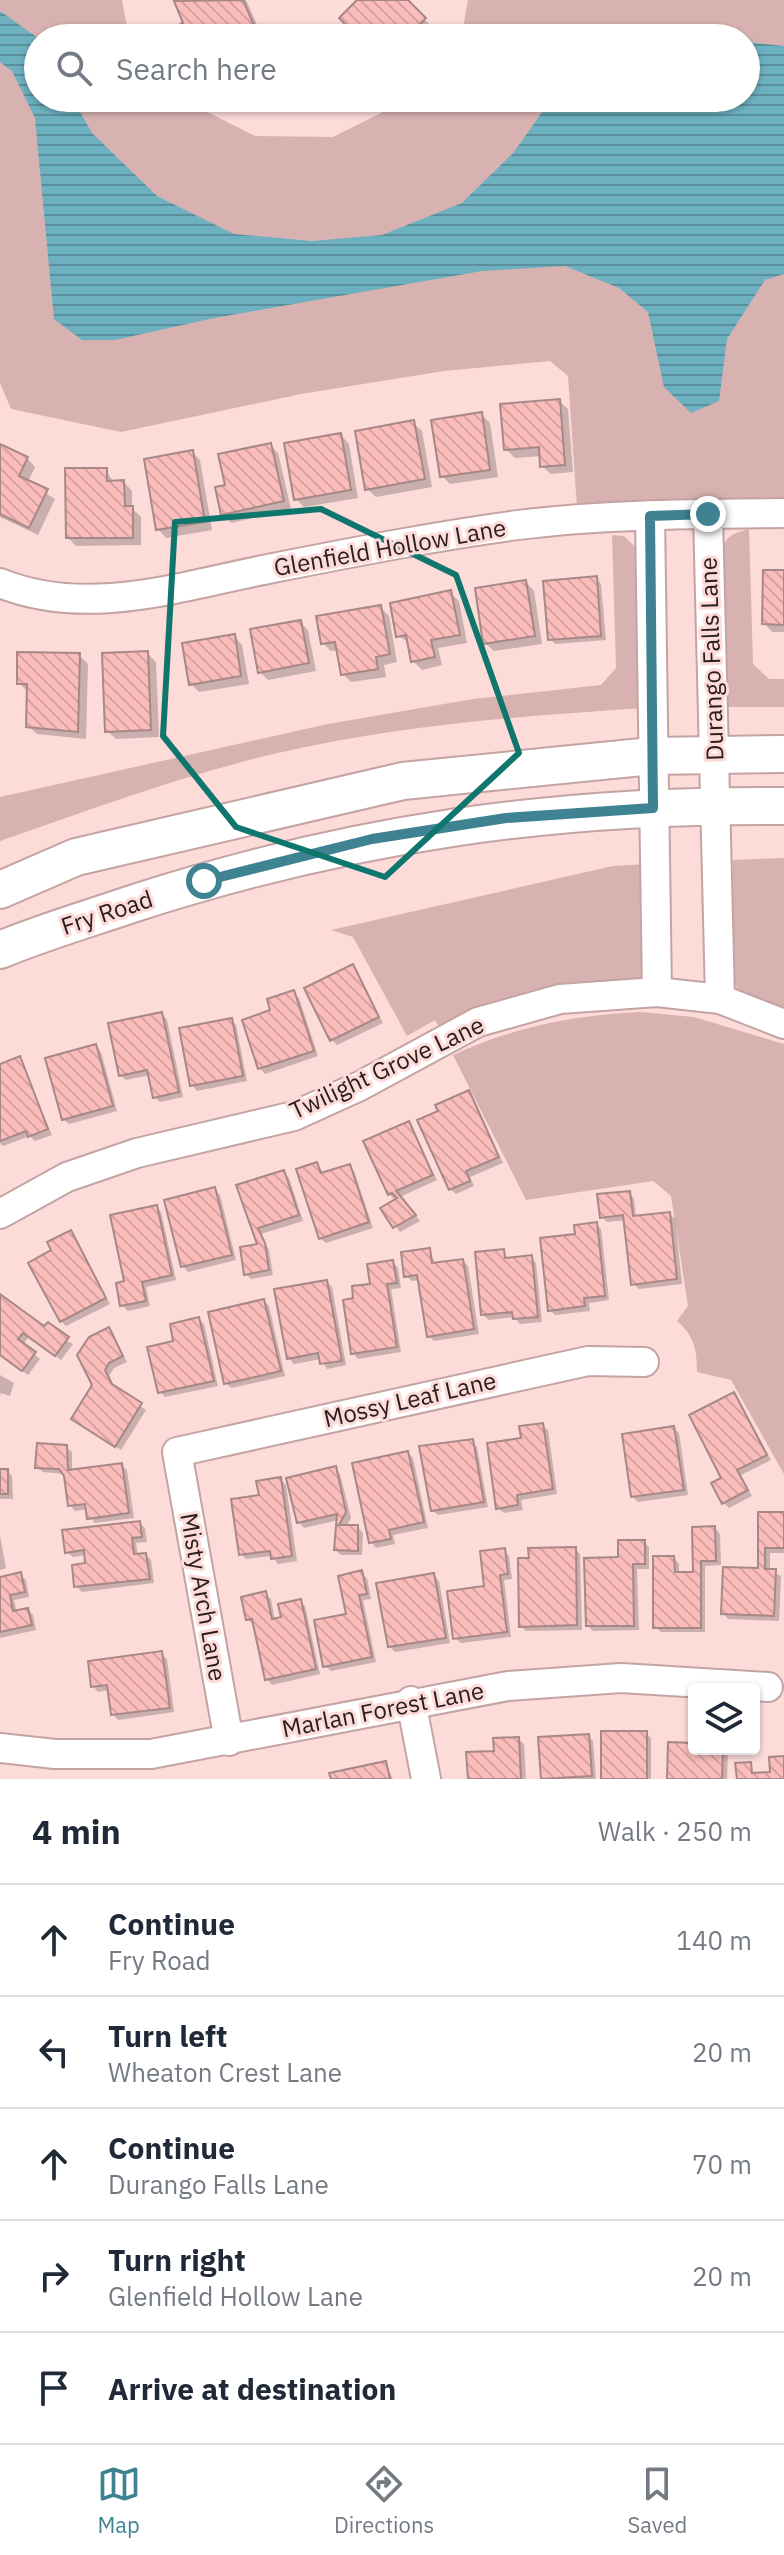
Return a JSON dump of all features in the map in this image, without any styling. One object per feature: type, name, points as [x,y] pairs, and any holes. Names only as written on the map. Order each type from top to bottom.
[{"type":"main road","points":[[0,890],[76,857],[403,781],[652,756],[784,754]]},
{"type":"main road","name":"Fry Road","points":[[0,950],[204,881],[372,839],[506,818],[716,805],[784,806]]},
{"type":"street","name":"Glenfield Hollow Lane","points":[[0,583],[62,599],[122,598],[520,525],[650,516],[784,513]]},
{"type":"street","name":"Durango Falls Lane","points":[[708,514],[720,999]]},
{"type":"street","points":[[650,516],[657,992]]},
{"type":"street","name":"Twilight Grove Lane","points":[[0,1214],[67,1177],[137,1153],[294,1116],[360,1086],[478,1022],[560,999],[657,992],[720,999],[784,1024]]},
{"type":"street","name":"Mossy Leaf Lane","points":[[177,1452],[588,1361],[644,1362]]},
{"type":"street","name":"Misty Arch Lane","points":[[177,1452],[229,1741]]},
{"type":"street","name":"Marlan Forest Lane","points":[[0,1748],[55,1754],[151,1754],[229,1741],[411,1701],[508,1686],[621,1678],[768,1687]]},
{"type":"street","points":[[411,1701],[426,1779]]},
{"type":"highlighted area","points":[[321,509],[456,575],[519,753],[385,877],[236,827],[163,736],[175,522]]},
{"type":"shaded area","points":[[0,0],[122,0],[126,24],[24,24],[24,112],[208,112],[255,136],[333,137],[383,112],[760,112],[760,24],[464,24],[468,0],[784,0],[784,501],[577,508],[568,376],[550,361],[444,371],[301,394],[121,432],[11,409],[0,383]]},
{"type":"shaded area","points":[[749,529],[753,664],[769,679],[784,679],[784,707],[728,707],[721,552],[731,536]]},
{"type":"shaded area","points":[[612,535],[624,536],[637,549],[645,708],[460,723],[323,743],[207,772],[0,841],[0,797],[328,724],[473,699],[601,685],[616,668]]},
{"type":"shaded area","points":[[784,858],[784,1012],[750,1000],[738,990],[731,973],[733,860]]},
{"type":"shaded area","points":[[650,864],[649,967],[641,978],[440,1029],[435,1020],[407,1036],[353,937],[331,930],[613,866]]},
{"type":"shaded area","points":[[640,1012],[694,1017],[784,1044],[784,1474],[731,1380],[697,1372],[693,1344],[677,1321],[688,1306],[671,1196],[653,1181],[526,1200],[453,1055],[545,1024]]},
{"type":"water","points":[[0,11],[24,28],[24,96],[12,71],[0,62]]},
{"type":"water","points":[[760,43],[784,46],[784,274],[765,280],[727,339],[719,401],[691,413],[664,387],[648,312],[619,288],[565,266],[482,271],[214,318],[115,340],[82,340],[54,319],[32,112],[80,112],[92,133],[157,196],[234,234],[312,241],[382,235],[462,203],[514,152],[542,112],[760,112]]},
{"type":"building","points":[[243,0],[254,24],[181,24],[174,1]]},
{"type":"building","points":[[357,0],[408,0],[426,18],[420,24],[345,24],[339,18]]},
{"type":"building","points":[[560,399],[565,465],[540,467],[539,447],[504,450],[500,404]]},
{"type":"building","points":[[482,412],[490,470],[440,477],[431,420]]},
{"type":"building","points":[[414,420],[425,479],[365,490],[355,431]]},
{"type":"building","points":[[341,433],[351,490],[294,500],[284,443]]},
{"type":"building","points":[[271,443],[284,501],[221,515],[215,487],[225,485],[218,454]]},
{"type":"building","points":[[0,444],[28,457],[19,476],[48,489],[29,528],[0,514]]},
{"type":"building","points":[[193,450],[205,522],[156,530],[144,459]]},
{"type":"building","points":[[65,468],[107,468],[107,481],[124,480],[125,506],[133,506],[133,538],[66,538]]},
{"type":"building","points":[[763,570],[784,570],[784,625],[762,624]]},
{"type":"building","points":[[597,576],[601,636],[548,640],[543,581]]},
{"type":"building","points":[[526,580],[535,636],[483,644],[475,588]]},
{"type":"building","points":[[451,590],[460,635],[431,640],[435,657],[411,662],[406,635],[396,637],[390,603]]},
{"type":"building","points":[[381,605],[390,654],[376,657],[378,669],[341,675],[335,642],[321,644],[316,616]]},
{"type":"building","points":[[301,620],[309,663],[258,673],[250,629]]},
{"type":"building","points":[[235,634],[241,676],[189,685],[182,643]]},
{"type":"building","points":[[148,651],[151,730],[105,732],[102,653]]},
{"type":"building","points":[[17,652],[80,653],[78,732],[26,727],[27,684],[17,684]]},
{"type":"building","points":[[353,964],[379,1017],[330,1041],[304,988]]},
{"type":"building","points":[[294,990],[314,1051],[258,1069],[242,1020],[270,1010],[267,999]]},
{"type":"building","points":[[162,1012],[179,1092],[153,1098],[147,1070],[119,1076],[108,1023]]},
{"type":"building","points":[[232,1018],[243,1076],[190,1086],[179,1028]]},
{"type":"building","points":[[96,1044],[113,1106],[62,1120],[45,1058]]},
{"type":"building","points":[[20,1056],[48,1129],[28,1137],[26,1131],[0,1141],[0,1064]]},
{"type":"building","points":[[469,1090],[499,1157],[466,1171],[470,1181],[449,1190],[417,1120],[438,1111],[435,1105]]},
{"type":"building","points":[[409,1121],[433,1175],[396,1191],[416,1215],[393,1228],[380,1208],[397,1198],[392,1193],[388,1195],[363,1141]]},
{"type":"building","points":[[317,1162],[321,1173],[350,1164],[369,1222],[319,1239],[296,1169]]},
{"type":"building","points":[[284,1170],[299,1215],[258,1228],[265,1243],[269,1270],[244,1275],[240,1247],[257,1244],[236,1185]]},
{"type":"building","points":[[215,1187],[232,1255],[181,1267],[164,1200]]},
{"type":"building","points":[[630,1191],[633,1216],[670,1212],[677,1279],[631,1285],[623,1215],[600,1218],[597,1194]]},
{"type":"building","points":[[157,1205],[172,1275],[142,1282],[146,1301],[120,1306],[116,1283],[124,1281],[110,1215]]},
{"type":"building","points":[[597,1222],[605,1296],[584,1298],[585,1306],[548,1311],[540,1238],[575,1234],[574,1225]]},
{"type":"building","points":[[71,1230],[106,1298],[60,1322],[28,1263],[51,1250],[47,1242]]},
{"type":"building","points":[[430,1248],[432,1263],[463,1259],[474,1329],[427,1337],[417,1275],[404,1277],[401,1252]]},
{"type":"building","points":[[504,1249],[505,1258],[532,1255],[538,1317],[513,1319],[512,1312],[481,1315],[475,1252]]},
{"type":"building","points":[[393,1260],[397,1283],[387,1284],[397,1347],[351,1354],[343,1300],[353,1298],[352,1286],[370,1284],[367,1264]]},
{"type":"building","points":[[327,1280],[342,1361],[320,1364],[318,1353],[287,1359],[274,1289]]},
{"type":"building","points":[[0,1294],[44,1326],[48,1322],[69,1337],[55,1356],[23,1333],[18,1339],[36,1352],[22,1371],[0,1355]]},
{"type":"building","points":[[264,1299],[281,1371],[224,1384],[208,1312]]},
{"type":"building","points":[[199,1317],[214,1381],[158,1393],[147,1347],[173,1341],[170,1324]]},
{"type":"building","points":[[109,1327],[123,1356],[109,1363],[105,1370],[112,1384],[142,1403],[115,1447],[71,1419],[92,1385],[77,1355],[89,1337]]},
{"type":"building","points":[[734,1392],[767,1455],[737,1470],[748,1490],[722,1504],[711,1483],[721,1478],[689,1415]]},
{"type":"building","points":[[543,1423],[553,1489],[517,1495],[518,1505],[496,1509],[487,1443],[521,1438],[519,1426]]},
{"type":"building","points":[[674,1426],[684,1490],[631,1497],[622,1434]]},
{"type":"building","points":[[473,1439],[484,1502],[431,1511],[419,1446]]},
{"type":"building","points":[[37,1443],[67,1445],[68,1470],[122,1463],[129,1513],[87,1519],[85,1504],[68,1506],[64,1476],[59,1469],[35,1468]]},
{"type":"building","points":[[408,1451],[424,1522],[389,1530],[391,1539],[369,1543],[352,1463]]},
{"type":"building","points":[[336,1466],[346,1512],[339,1525],[358,1525],[358,1551],[334,1550],[337,1514],[297,1523],[286,1478]]},
{"type":"building","points":[[0,1469],[8,1469],[8,1494],[0,1494]]},
{"type":"building","points":[[281,1477],[292,1556],[271,1559],[270,1551],[239,1555],[231,1499],[259,1495],[256,1481]]},
{"type":"building","points":[[758,1512],[784,1512],[784,1548],[765,1548],[765,1569],[776,1569],[774,1616],[721,1614],[723,1567],[758,1568]]},
{"type":"building","points":[[140,1521],[142,1537],[132,1538],[134,1554],[146,1553],[150,1579],[74,1587],[72,1565],[85,1563],[84,1550],[65,1553],[62,1530]]},
{"type":"building","points":[[715,1526],[716,1561],[701,1561],[701,1628],[653,1628],[653,1556],[674,1556],[675,1572],[693,1572],[692,1527]]},
{"type":"building","points":[[618,1540],[645,1540],[645,1564],[633,1564],[634,1626],[586,1626],[584,1558],[618,1557]]},
{"type":"building","points":[[576,1547],[577,1625],[519,1627],[518,1558],[529,1558],[528,1548]]},
{"type":"building","points":[[505,1548],[508,1574],[500,1575],[507,1632],[453,1639],[447,1591],[484,1586],[480,1551]]},
{"type":"building","points":[[362,1570],[367,1594],[359,1595],[372,1657],[323,1667],[314,1620],[346,1614],[338,1576]]},
{"type":"building","points":[[21,1572],[25,1592],[10,1595],[13,1611],[28,1608],[32,1625],[0,1632],[0,1577]]},
{"type":"building","points":[[434,1573],[446,1638],[388,1647],[376,1583]]},
{"type":"building","points":[[266,1591],[272,1619],[281,1617],[278,1604],[301,1599],[316,1669],[265,1680],[252,1619],[246,1620],[241,1597]]},
{"type":"building","points":[[162,1651],[170,1708],[111,1715],[107,1685],[91,1687],[88,1661]]},
{"type":"building","points":[[601,1731],[647,1731],[647,1779],[601,1779]]},
{"type":"building","points":[[589,1734],[592,1776],[541,1779],[538,1737]]},
{"type":"building","points":[[519,1737],[521,1779],[468,1779],[466,1752],[494,1751],[493,1738]]},
{"type":"building","points":[[668,1742],[688,1743],[688,1755],[723,1755],[722,1779],[667,1779]]},
{"type":"building","points":[[784,1756],[784,1779],[737,1779],[735,1763],[751,1762],[752,1773],[770,1772],[769,1757]]},
{"type":"building","points":[[386,1761],[390,1779],[331,1779],[329,1773]]},
{"type":"route","points":[[204,881],[372,839],[506,818],[653,808],[650,516],[708,514]]}]
